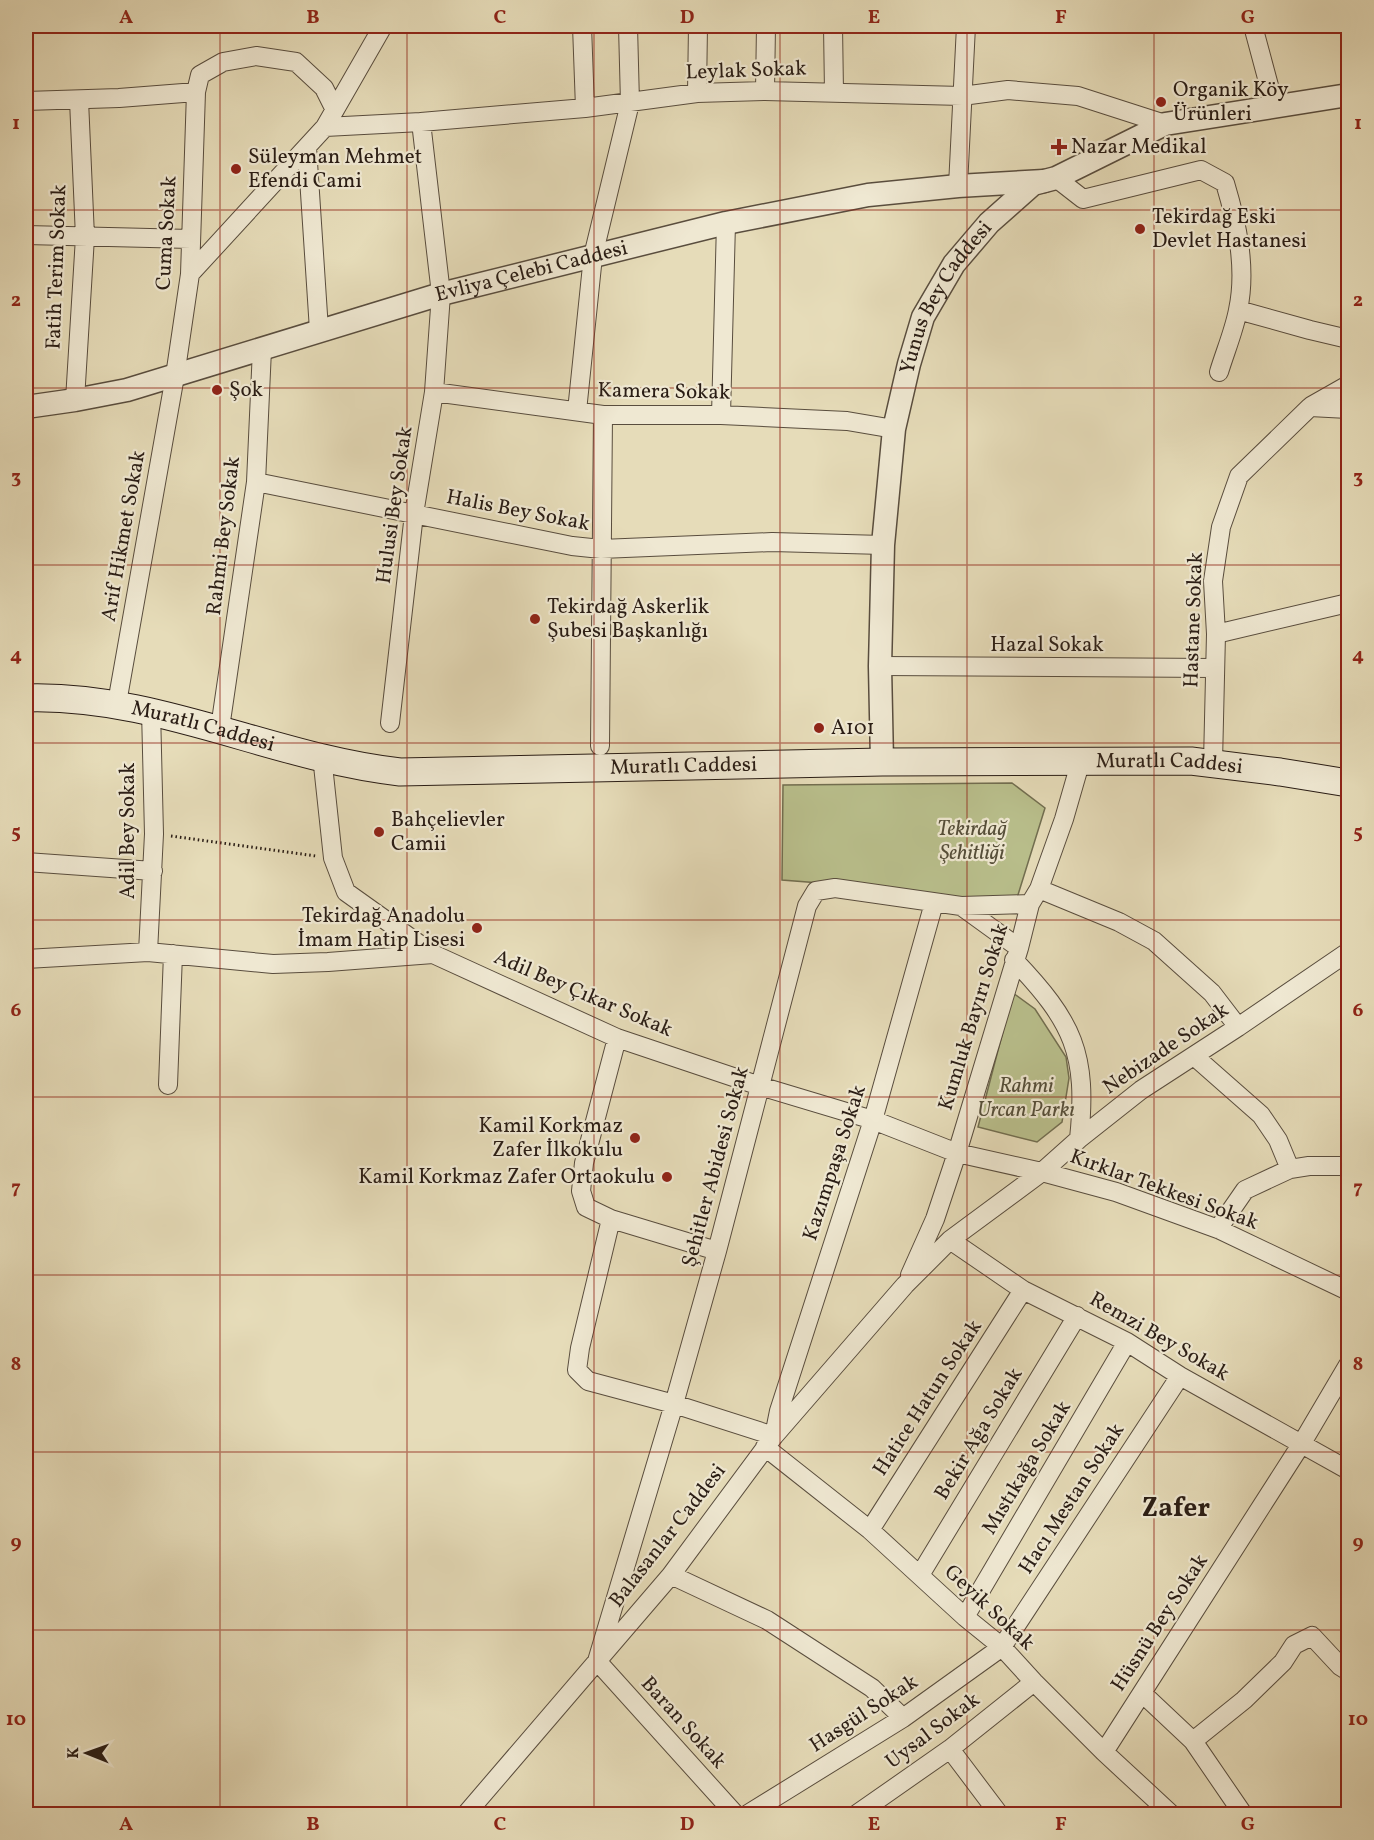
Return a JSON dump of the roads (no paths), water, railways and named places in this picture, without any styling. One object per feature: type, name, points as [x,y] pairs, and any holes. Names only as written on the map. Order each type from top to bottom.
[{"type":"main road","name":"Muratlı Caddesi","points":[[26,698],[65,697],[151,710],[362,767],[400,772],[1081,760],[1213,762],[1348,783]]},
{"type":"street","points":[[190,274],[325,127],[383,26]]},
{"type":"street","points":[[582,26],[585,108]]},
{"type":"street","points":[[578,411],[592,256],[630,103],[628,26]]},
{"type":"street","points":[[697,93],[698,26]]},
{"type":"street","points":[[765,91],[766,26]]},
{"type":"street","points":[[833,26],[834,92]]},
{"type":"street","points":[[958,186],[966,26]]},
{"type":"street","points":[[1253,26],[1275,108]]},
{"type":"street","points":[[26,101],[79,100],[196,92],[200,75],[224,62],[256,56],[296,62],[324,88],[335,110]]},
{"type":"street","name":"Leylak Sokak","points":[[325,127],[421,122],[585,108],[697,93],[765,91],[962,96],[1008,90],[1078,96],[1165,124]]},
{"type":"street","name":"Cuma Sokak","points":[[175,376],[190,274],[196,92]]},
{"type":"street","name":"Yunus Bey Caddesi","points":[[882,762],[880,666],[883,545],[894,429],[923,317],[954,264],[989,223],[1034,184],[1050,180],[1165,124],[1275,108],[1348,94]]},
{"type":"street","name":"Fatih Terim Sokak","points":[[75,400],[85,237],[79,100]]},
{"type":"street","name":"Hulusi Bey Sokak","points":[[390,723],[414,514],[434,392],[441,294],[421,122]]},
{"type":"street","points":[[307,147],[319,330]]},
{"type":"street","points":[[1050,180],[1083,199],[1201,170],[1226,183],[1234,214],[1242,269],[1238,310],[1218,372]]},
{"type":"street","name":"Evliya Çelebi Caddesi","points":[[26,407],[127,390],[441,294],[726,223],[868,195],[1050,180]]},
{"type":"street","points":[[721,415],[726,223]]},
{"type":"street","points":[[26,235],[191,239]]},
{"type":"street","points":[[1238,310],[1348,339]]},
{"type":"street","name":"Rahmi Bey Sokak","points":[[220,729],[256,482],[262,349]]},
{"type":"street","name":"Arif Hikmet Sokak","points":[[117,704],[175,376]]},
{"type":"street","name":"Hastane Sokak","points":[[1213,762],[1216,634],[1214,580],[1221,527],[1239,476],[1310,407],[1348,385]]},
{"type":"street","name":"Kamera Sokak","points":[[434,392],[603,415],[721,415],[847,421],[894,429]]},
{"type":"street","points":[[1310,407],[1348,409]]},
{"type":"street","points":[[600,746],[603,415]]},
{"type":"street","name":"Halis Bey Sokak","points":[[256,482],[572,546],[601,549],[772,542],[883,545]]},
{"type":"street","points":[[1216,634],[1348,603]]},
{"type":"street","name":"Hazal Sokak","points":[[880,666],[1215,668]]},
{"type":"street","name":"Adil Bey Sokak","points":[[148,952],[154,834],[151,710]]},
{"type":"street","name":"Adil Bey Çıkar Sokak","points":[[322,756],[333,858],[346,892],[433,954],[617,1038],[760,1086],[873,1120],[957,1153]]},
{"type":"street","name":"Kumluk Bayırı Sokak","points":[[905,1285],[935,1219],[1035,897],[1064,819],[1081,760]]},
{"type":"street","points":[[26,862],[153,871]]},
{"type":"street","name":"Şehitler Abidesi Sokak","points":[[597,1661],[717,1251],[807,906],[816,891],[835,888],[961,906],[1035,897]]},
{"type":"street","points":[[1035,897],[1119,922],[1154,941],[1212,993],[1238,1027]]},
{"type":"street","name":"Kazımpaşa Sokak","points":[[770,1442],[873,1120],[934,903]]},
{"type":"street","points":[[961,906],[1017,954],[1069,1031],[1080,1062],[1082,1105],[1079,1139]]},
{"type":"street","name":"Adil Bey Çıkar Sokak","points":[[26,959],[148,952],[273,964],[433,954]]},
{"type":"street","name":"Nebizade Sokak","points":[[905,1285],[950,1240],[1042,1172],[1079,1139],[1141,1090],[1348,952]]},
{"type":"street","points":[[168,1085],[173,954]]},
{"type":"street","points":[[617,1038],[584,1163],[581,1191],[586,1207],[611,1219],[717,1251]]},
{"type":"street","points":[[1194,1056],[1261,1115],[1278,1140],[1290,1169]]},
{"type":"street","name":"Kırklar Tekkesi Sokak","points":[[957,1153],[1116,1192],[1218,1229],[1348,1291]]},
{"type":"street","points":[[1218,1229],[1245,1190],[1290,1169],[1309,1166],[1348,1166]]},
{"type":"street","points":[[611,1219],[580,1348],[577,1370],[588,1382],[674,1404],[770,1442]]},
{"type":"street","name":"Remzi Bey Sokak","points":[[950,1240],[1023,1290],[1127,1342],[1180,1376],[1348,1470]]},
{"type":"street","name":"Balasanlar Caddesi","points":[[466,1815],[671,1575],[770,1442],[905,1285]]},
{"type":"street","name":"Hatice Hatun Sokak","points":[[870,1530],[1023,1290]]},
{"type":"street","name":"Bekir Ağa Sokak","points":[[920,1575],[1077,1316]]},
{"type":"street","name":"Mıstıkağa Sokak","points":[[965,1617],[1127,1342]]},
{"type":"street","name":"Hüsnü Bey Sokak","points":[[1104,1752],[1302,1443],[1348,1365]]},
{"type":"street","name":"Hacı Mestan Sokak","points":[[1002,1647],[1180,1376]]},
{"type":"street","name":"Geyik Sokak","points":[[770,1442],[965,1617],[1002,1647],[1104,1752],[1171,1815]]},
{"type":"street","points":[[671,1575],[767,1620],[872,1688],[903,1718]]},
{"type":"street","points":[[1193,1741],[1244,1700],[1283,1662],[1294,1645],[1312,1636],[1340,1666],[1348,1671]]},
{"type":"street","name":"Hasgül Sokak","points":[[748,1815],[903,1718],[1002,1647]]},
{"type":"street","name":"Baran Sokak","points":[[597,1661],[735,1815]]},
{"type":"street","name":"Uysal Sokak","points":[[857,1815],[950,1749],[1034,1682]]},
{"type":"street","points":[[1142,1693],[1193,1741],[1244,1815]]},
{"type":"street","points":[[950,1749],[999,1815]]},
{"type":"place","name":"Organik Köy Ürünleri","points":[[1161,102]]},
{"type":"place","name":"Nazar Medikal","points":[[1059,147]]},
{"type":"place","name":"Süleyman Mehmet Efendi Cami","points":[[236,169]]},
{"type":"place","name":"Tekirdağ Eski Devlet Hastanesi","points":[[1140,229]]},
{"type":"place","name":"Şok","points":[[217,390]]},
{"type":"place","name":"Tekirdağ Askerlik Şubesi Başkanlığı","points":[[535,619]]},
{"type":"place","name":"A101","points":[[819,728]]},
{"type":"place","name":"Bahçelievler Camii","points":[[379,832]]},
{"type":"place","name":"Tekirdağ Anadolu İmam Hatip Lisesi","points":[[477,928]]},
{"type":"place","name":"Kamil Korkmaz Zafer İlkokulu","points":[[635,1138]]},
{"type":"place","name":"Kamil Korkmaz Zafer Ortaokulu","points":[[667,1177]]},
{"type":"district","name":"Zafer","points":[[1176,1509]]},
{"type":"park label","name":"Tekirdağ Şehitliği","points":[[972,841]]},
{"type":"park label","name":"Rahmi Urcan Parkı","points":[[1026,1098]]}]
